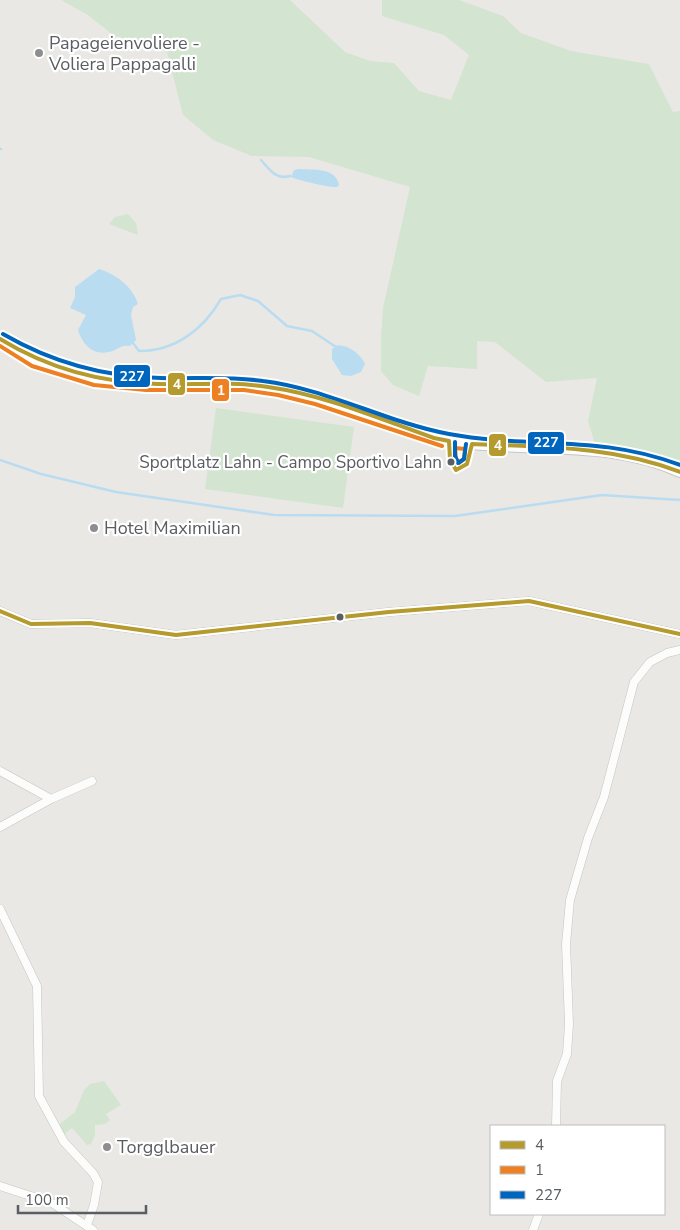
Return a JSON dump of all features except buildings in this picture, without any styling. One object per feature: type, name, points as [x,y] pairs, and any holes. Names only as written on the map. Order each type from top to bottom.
[{"type":"main road","points":[[0,338],[35,360],[95,379],[146,384],[244,384],[279,389],[317,398],[434,438],[472,444],[619,454],[650,460],[680,472]]},
{"type":"street","points":[[0,611],[31,624],[90,623],[176,635],[389,612],[529,601],[680,634]]},
{"type":"street","points":[[556,1125],[557,1081],[567,1054],[569,1024],[566,944],[570,900],[588,838],[604,797],[634,682],[650,662],[667,653],[680,650]]},
{"type":"street","points":[[0,770],[50,799]]},
{"type":"street","points":[[0,827],[50,799],[92,781]]},
{"type":"street","points":[[0,909],[37,986],[39,1096],[64,1142],[93,1173],[98,1182],[90,1227],[52,1202],[0,1186]]},
{"type":"street","points":[[533,1230],[539,1215]]},
{"type":"green space","points":[[61,0],[290,0],[345,52],[370,61],[394,63],[419,91],[451,100],[469,55],[444,35],[382,16],[382,0],[459,0],[503,16],[521,33],[571,51],[649,64],[673,112],[680,111],[680,464],[652,452],[595,444],[588,421],[597,378],[546,382],[495,342],[477,341],[477,369],[428,366],[419,396],[393,385],[381,371],[383,308],[410,187],[309,157],[252,156],[213,140],[183,115],[167,52],[113,35],[88,15]]},
{"type":"green space","points":[[128,214],[136,223],[138,235],[109,224],[115,217]]},
{"type":"green space","points":[[216,408],[354,427],[343,508],[205,489]]},
{"type":"green space","points":[[104,1081],[121,1105],[106,1114],[110,1120],[105,1124],[95,1125],[95,1135],[91,1144],[87,1145],[72,1128],[62,1136],[58,1130],[60,1124],[75,1112],[84,1090],[90,1084]]},
{"type":"water","points":[[294,170],[328,172],[337,179],[339,185],[337,187],[328,186],[291,177]]},
{"type":"water","points":[[99,269],[112,274],[123,282],[132,292],[138,304],[133,307],[131,315],[136,340],[130,346],[102,353],[96,352],[87,346],[80,336],[78,330],[86,315],[70,308],[75,297],[75,287]]},
{"type":"water","points":[[338,345],[357,353],[365,364],[361,372],[351,376],[342,375],[332,359],[332,349]]},
{"type":"waterway","points":[[261,160],[270,171],[277,175],[281,177],[290,176]]},
{"type":"waterway","points":[[133,343],[139,351],[152,350],[176,343],[197,329],[221,299],[240,295],[258,301],[287,326],[312,331],[336,347]]},
{"type":"waterway","points":[[0,460],[41,474],[116,492],[274,515],[455,516],[602,495],[680,500]]},
{"type":"transit line","name":"227","points":[[3,334],[41,353],[60,360],[119,375],[263,381],[310,391],[402,422],[449,434],[507,441],[564,443],[621,449],[650,455],[680,465]]},
{"type":"transit line","name":"4","points":[[0,339],[18,350],[56,366],[116,381],[254,385],[289,391],[331,402],[434,438],[449,441],[450,460],[456,470],[467,464],[472,444],[577,449],[629,457],[655,463],[680,472]]},
{"type":"transit line","name":"1","points":[[0,346],[32,366],[94,385],[146,390],[244,390],[278,395],[315,404],[442,446]]},
{"type":"transit line","name":"227","points":[[455,442],[455,456],[458,463],[464,459],[466,444]]},
{"type":"transit line","name":"1","points":[[455,448],[465,449],[464,459],[459,463],[456,458],[455,448]]},
{"type":"transit line","name":"4","points":[[0,611],[31,624],[90,623],[176,635],[389,612],[529,601],[680,634]]},
{"type":"place","name":"Papageienvoliere - Voliera Pappagalli","points":[[39,53]]},
{"type":"place","name":"Sportplatz Lahn - Campo Sportivo Lahn","points":[[451,462]]},
{"type":"place","name":"Hotel Maximilian","points":[[94,528]]},
{"type":"place","name":"Torgglbauer","points":[[107,1147]]}]
